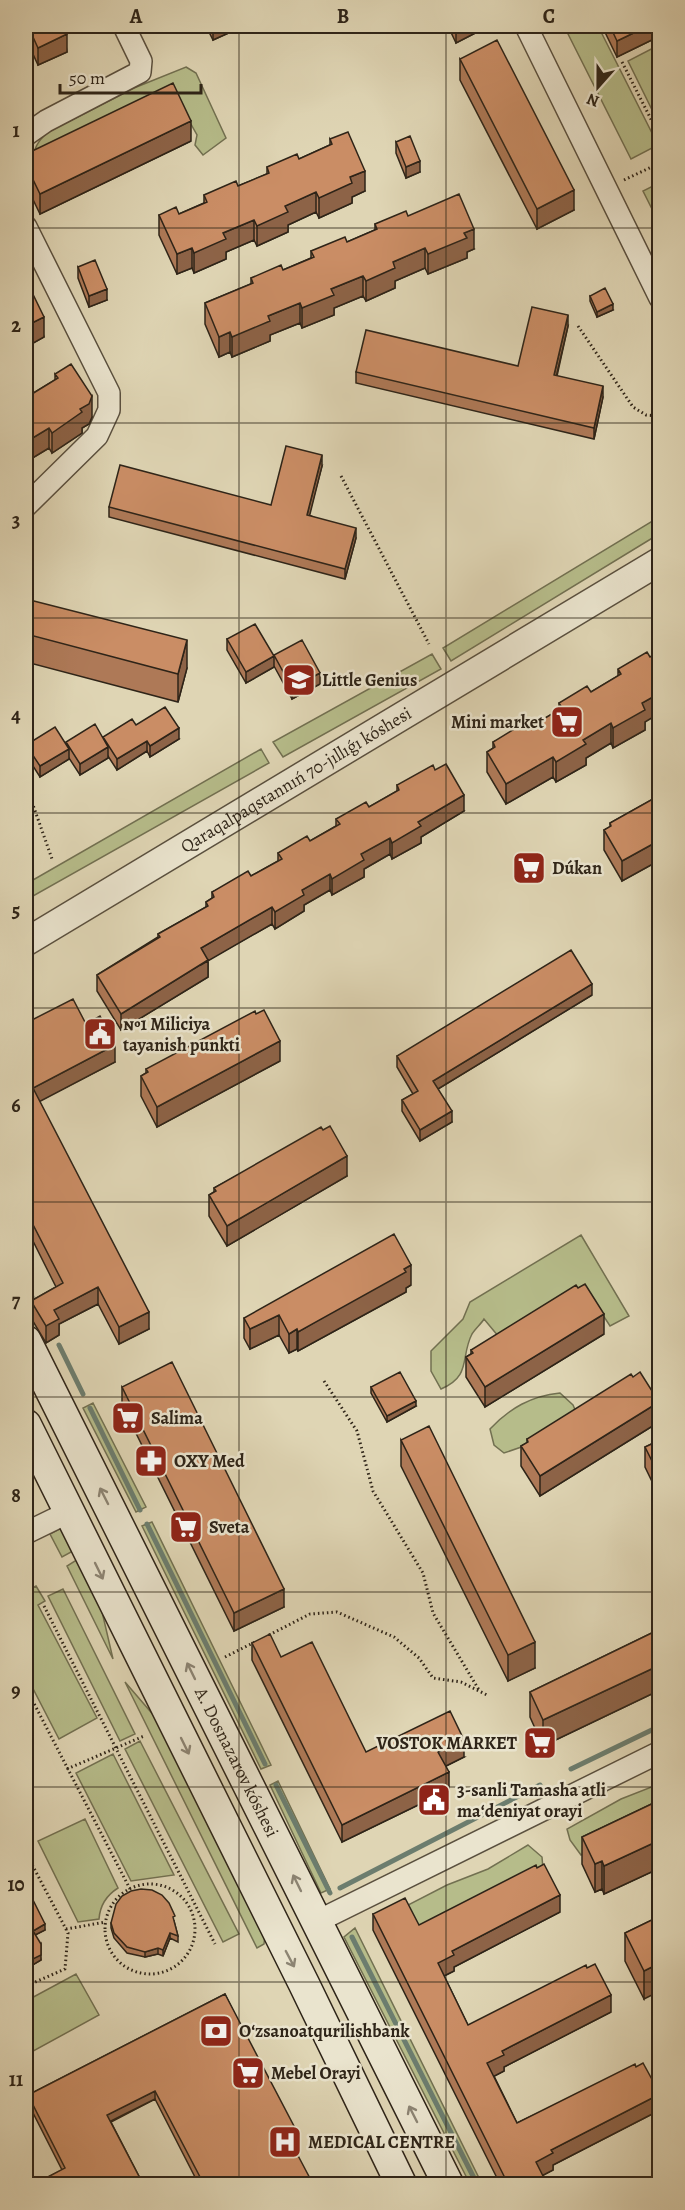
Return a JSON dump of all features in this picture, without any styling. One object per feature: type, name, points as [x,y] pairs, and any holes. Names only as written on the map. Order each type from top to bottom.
[{"type":"main road","name":"A. Dosnazarov kóshesi","points":[[26,1341],[448,2184]]},
{"type":"main road","points":[[26,1425],[401,2184]]},
{"type":"street","points":[[26,135],[46,121],[140,72],[141,61],[124,26]]},
{"type":"street","points":[[526,26],[660,298]]},
{"type":"street","points":[[26,227],[109,393],[110,410],[97,436],[26,506]]},
{"type":"street","name":"Qaraqalpaqstannıń 70-jıllıǵı kóshesi","points":[[26,942],[660,561]]},
{"type":"street","points":[[26,1533],[69,1512]]},
{"type":"street","points":[[316,1922],[660,1752]]},
{"type":"path","points":[[622,62],[660,137]]},
{"type":"path","points":[[606,189],[660,163]]},
{"type":"path","points":[[579,326],[633,407],[646,415],[660,416]]},
{"type":"path","points":[[341,476],[429,644]]},
{"type":"path","points":[[26,785],[52,859]]},
{"type":"path","points":[[324,1381],[357,1431],[373,1491],[423,1573],[433,1612],[479,1690]]},
{"type":"path","points":[[44,1606],[215,1944]]},
{"type":"path","points":[[267,1635],[310,1614],[337,1612],[394,1637],[419,1658],[433,1678],[461,1682],[487,1695]]},
{"type":"path","points":[[225,1657],[257,1641]]},
{"type":"path","points":[[26,1688],[130,1889]]},
{"type":"path","points":[[67,1769],[144,1736]]},
{"type":"path","points":[[26,1853],[68,1933],[65,1969],[33,1983],[26,1980]]},
{"type":"path","points":[[145,1884],[161,1886],[175,1892],[186,1903],[193,1917],[195,1931],[186,1956],[176,1966],[164,1972],[150,1974],[136,1972],[124,1966],[113,1955],[106,1941],[106,1922],[109,1911],[118,1898],[130,1889],[145,1884]]},
{"type":"path","points":[[66,1929],[106,1922]]},
{"type":"green space","points":[[564,26],[598,26],[658,145],[631,159]]},
{"type":"green space","points":[[659,45],[659,124],[628,61]]},
{"type":"green space","points":[[186,67],[196,73],[226,138],[203,155],[195,145],[197,135],[175,96],[32,163],[37,146],[48,132],[134,88]]},
{"type":"green space","points":[[659,183],[659,223],[643,191]]},
{"type":"green space","points":[[659,517],[659,534],[451,661],[443,648]]},
{"type":"green space","points":[[432,654],[441,669],[283,757],[273,742]]},
{"type":"green space","points":[[261,749],[269,763],[26,900],[26,884]]},
{"type":"green space","points":[[581,1235],[629,1316],[610,1326],[588,1292],[499,1337],[484,1319],[468,1342],[461,1372],[451,1384],[441,1389],[431,1371],[431,1351],[463,1319],[470,1302]]},
{"type":"green space","points":[[560,1393],[573,1405],[579,1419],[533,1443],[504,1453],[494,1445],[490,1429],[505,1415],[530,1400]]},
{"type":"green space","points":[[93,1403],[146,1507],[136,1512],[83,1408]]},
{"type":"green space","points":[[152,1522],[271,1765],[261,1769],[142,1526]]},
{"type":"green space","points":[[61,1528],[73,1551],[62,1557],[50,1534]]},
{"type":"green space","points":[[78,1559],[100,1603],[113,1659],[67,1566]]},
{"type":"green space","points":[[36,1586],[45,1601],[38,1605],[97,1718],[59,1739],[26,1675],[26,1591]]},
{"type":"green space","points":[[63,1589],[135,1734],[120,1741],[48,1596]]},
{"type":"green space","points":[[125,1682],[162,1725],[265,1934],[264,1944],[257,1948]]},
{"type":"green space","points":[[140,1741],[239,1934],[223,1942],[125,1749]]},
{"type":"green space","points":[[113,1754],[174,1875],[131,1881],[76,1773]]},
{"type":"green space","points":[[278,1781],[330,1889],[321,1893],[270,1785]]},
{"type":"green space","points":[[659,1784],[659,1818],[581,1855],[570,1840],[567,1829],[621,1799]]},
{"type":"green space","points":[[85,1819],[118,1888],[105,1901],[99,1919],[78,1922],[38,1841]]},
{"type":"green space","points":[[528,1845],[542,1857],[543,1869],[421,1932],[408,1905],[447,1885],[488,1869]]},
{"type":"green space","points":[[355,1928],[482,2184],[470,2184],[344,1937]]},
{"type":"green space","points":[[76,1974],[99,2015],[26,2055],[26,2001]]},
{"type":"building","points":[[28,26],[63,26],[67,34],[38,48]]},
{"type":"building","points":[[453,26],[468,26],[456,32]]},
{"type":"building","points":[[610,26],[648,26],[617,41]]},
{"type":"building","points":[[497,40],[574,190],[537,209],[460,59]]},
{"type":"building","points":[[173,83],[191,121],[40,194],[26,165],[26,154]]},
{"type":"building","points":[[348,132],[365,171],[350,177],[352,183],[319,198],[316,192],[285,206],[288,212],[257,226],[254,220],[223,233],[226,239],[194,253],[192,248],[177,254],[159,215],[176,207],[179,214],[207,202],[204,195],[236,181],[238,186],[269,173],[267,167],[297,154],[299,159],[332,144],[330,139]]},
{"type":"building","points":[[410,136],[420,161],[406,167],[396,142]]},
{"type":"building","points":[[459,194],[474,229],[464,233],[467,238],[428,254],[425,248],[393,262],[395,268],[366,281],[363,276],[331,289],[334,295],[302,308],[300,303],[268,316],[270,321],[232,337],[230,332],[219,337],[205,303],[253,283],[251,278],[281,265],[283,270],[314,257],[311,251],[345,237],[347,242],[377,229],[375,224],[406,211],[408,216]]},
{"type":"building","points":[[95,260],[107,289],[89,296],[78,267]]},
{"type":"building","points":[[26,280],[44,317],[28,325],[26,320]]},
{"type":"building","points":[[605,288],[613,304],[597,312],[590,296]]},
{"type":"building","points":[[532,307],[568,315],[554,375],[603,386],[594,428],[356,372],[366,330],[518,366]]},
{"type":"building","points":[[71,364],[92,396],[89,404],[80,409],[82,412],[52,433],[49,428],[26,442],[26,394],[27,397],[58,378],[55,374]]},
{"type":"building","points":[[286,446],[322,455],[307,515],[356,528],[345,569],[109,507],[120,465],[271,505]]},
{"type":"building","points":[[26,599],[187,640],[178,674],[26,634]]},
{"type":"building","points":[[255,624],[274,656],[246,672],[227,639]]},
{"type":"building","points":[[302,640],[320,673],[292,688],[274,655]]},
{"type":"building","points":[[660,651],[660,693],[642,703],[645,710],[613,728],[611,723],[583,740],[586,744],[556,762],[553,757],[506,784],[487,752],[495,747],[493,742],[529,720],[532,726],[562,708],[559,703],[587,686],[591,692],[621,674],[618,669],[647,652],[650,657]]},
{"type":"building","points":[[165,707],[179,728],[150,746],[147,741],[117,759],[103,737],[132,719],[136,725]]},
{"type":"building","points":[[95,724],[108,747],[80,764],[66,742]]},
{"type":"building","points":[[55,727],[69,749],[40,766],[26,745]]},
{"type":"building","points":[[446,764],[464,795],[418,822],[421,826],[392,843],[390,838],[361,854],[364,860],[332,879],[330,874],[302,890],[304,895],[275,912],[272,907],[201,948],[208,960],[121,1014],[97,975],[160,937],[158,934],[208,906],[206,902],[214,897],[212,892],[248,871],[251,876],[282,859],[278,853],[307,836],[310,841],[340,824],[336,819],[366,802],[369,807],[399,790],[397,785],[433,765],[435,770]]},
{"type":"building","points":[[660,795],[660,840],[622,861],[604,830],[611,826],[610,823]]},
{"type":"building","points":[[571,950],[592,984],[433,1081],[452,1111],[420,1130],[402,1100],[418,1091],[397,1056]]},
{"type":"building","points":[[73,999],[86,1024],[100,1016],[115,1045],[33,1088],[149,1312],[119,1327],[98,1287],[54,1310],[59,1319],[46,1326],[31,1301],[63,1283],[26,1211],[26,1023]]},
{"type":"building","points":[[264,1010],[280,1041],[157,1107],[141,1076],[148,1072],[146,1069],[255,1011],[256,1014]]},
{"type":"building","points":[[330,1126],[347,1156],[227,1226],[209,1195],[216,1191],[214,1188],[321,1127],[323,1130]]},
{"type":"building","points":[[394,1234],[411,1265],[404,1269],[406,1272],[298,1332],[297,1329],[289,1334],[279,1315],[250,1329],[244,1318]]},
{"type":"building","points":[[585,1284],[604,1314],[485,1387],[466,1357],[473,1353],[471,1350],[576,1285],[578,1288]]},
{"type":"building","points":[[172,1362],[284,1589],[234,1613],[122,1387]]},
{"type":"building","points":[[400,1372],[416,1401],[387,1416],[371,1387]]},
{"type":"building","points":[[640,1372],[659,1402],[540,1476],[521,1446],[528,1442],[527,1439],[631,1374],[633,1377]]},
{"type":"building","points":[[429,1426],[535,1642],[508,1655],[401,1440]]},
{"type":"building","points":[[660,1440],[660,1477],[645,1447]]},
{"type":"building","points":[[660,1629],[660,1665],[543,1720],[530,1692]]},
{"type":"building","points":[[270,1634],[281,1657],[312,1642],[366,1752],[450,1711],[464,1740],[438,1752],[449,1772],[342,1825],[252,1643]]},
{"type":"building","points":[[660,1800],[660,1840],[604,1866],[602,1861],[595,1864],[582,1837]]},
{"type":"building","points":[[544,1864],[560,1895],[452,1951],[454,1955],[438,1963],[468,2025],[586,1965],[587,1968],[595,1964],[611,1995],[502,2051],[504,2055],[487,2063],[517,2123],[635,2064],[636,2067],[643,2063],[660,2094],[551,2150],[553,2153],[536,2162],[547,2184],[508,2184],[373,1914],[405,1898],[419,1925],[536,1865],[537,1868]]},
{"type":"building","points":[[26,1886],[45,1924],[33,1931],[41,1944],[41,1955],[31,1960],[26,1958]]},
{"type":"building","points":[[141,1889],[152,1890],[162,1895],[175,1916],[173,1917],[178,1936],[170,1933],[163,1950],[158,1948],[145,1952],[127,1947],[114,1933],[111,1923],[116,1904],[122,1896]]},
{"type":"building","points":[[660,1916],[660,1963],[644,1971],[625,1933]]},
{"type":"building","points":[[225,1994],[295,2128],[290,2131],[297,2147],[294,2148],[313,2184],[186,2184],[200,2177],[155,2091],[107,2115],[143,2184],[44,2184],[42,2180],[65,2168],[28,2095]]},
{"type":"building","points":[[660,2175],[660,2184],[640,2184]]},
{"type":"waterway","points":[[26,1283],[32,1297]]},
{"type":"waterway","points":[[59,1345],[83,1394]]},
{"type":"waterway","points":[[90,1408],[140,1510]]},
{"type":"waterway","points":[[147,1524],[265,1764]]},
{"type":"waterway","points":[[571,1769],[660,1726]]},
{"type":"waterway","points":[[276,1785],[330,1893]]},
{"type":"waterway","points":[[340,1888],[540,1785]]},
{"type":"waterway","points":[[352,1937],[477,2184]]},
{"type":"place","name":"Little Genius","points":[[299,680]]},
{"type":"place","name":"Mini market","points":[[567,722]]},
{"type":"place","name":"Dúkan","points":[[529,868]]},
{"type":"place","name":"№1 Miliciya tayanish punkti","points":[[100,1034]]},
{"type":"place","name":"Salima","points":[[128,1418]]},
{"type":"place","name":"OXY Med","points":[[151,1461]]},
{"type":"place","name":"Sveta","points":[[186,1527]]},
{"type":"place","name":"VOSTOK MARKET","points":[[540,1743]]},
{"type":"place","name":"3-sanli Tamasha atli maʻdeniyat orayi","points":[[434,1800]]},
{"type":"place","name":"Oʻzsanoatqurilishbank","points":[[216,2031]]},
{"type":"place","name":"Mebel Orayi","points":[[248,2073]]},
{"type":"place","name":"MEDICAL CENTRE","points":[[285,2142]]}]
